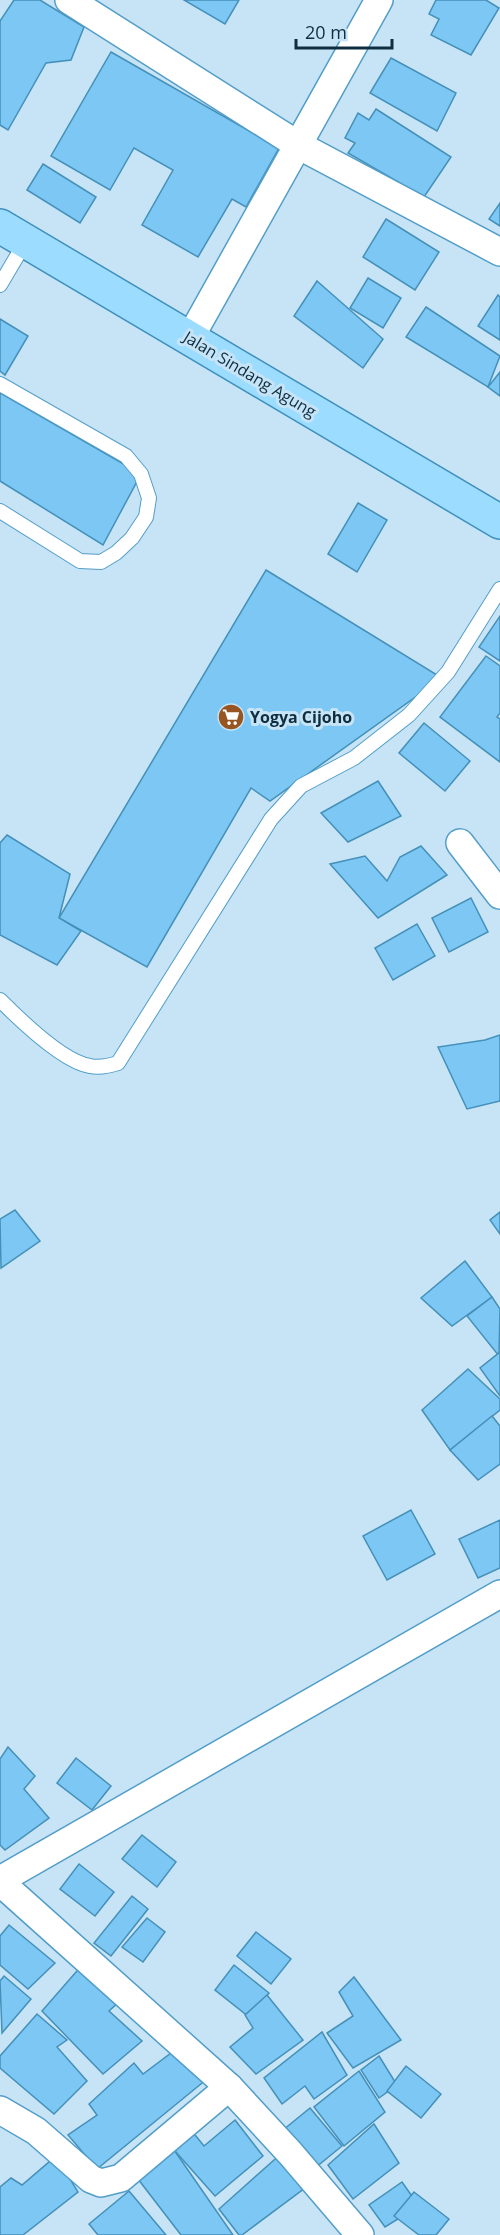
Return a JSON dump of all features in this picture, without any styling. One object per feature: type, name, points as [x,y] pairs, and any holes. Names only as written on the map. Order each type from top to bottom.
[{"type":"main road","name":"Jalan Sindang Agung","points":[[13,233],[500,522]]},
{"type":"street","points":[[69,0],[298,145],[500,252]]},
{"type":"street","points":[[190,338],[379,0]]},
{"type":"street","points":[[460,843],[500,895]]},
{"type":"street","points":[[360,2235],[290,2153],[229,2087],[0,1881],[500,1594]]},
{"type":"street","points":[[0,2110],[36,2131],[90,2179],[101,2183],[121,2178],[229,2087]]},
{"type":"lane","points":[[0,285],[13,233]]},
{"type":"lane","points":[[0,384],[126,456],[141,474],[149,498],[146,517],[132,538],[116,553],[100,562],[80,561],[0,511]]},
{"type":"lane","points":[[0,1000],[27,1027],[70,1057],[88,1066],[106,1067],[118,1063],[271,819],[301,786],[354,758],[409,715],[448,672],[500,589]]},
{"type":"building","points":[[14,0],[40,0],[84,27],[71,60],[46,63],[8,130],[0,125],[0,21]]},
{"type":"building","points":[[184,0],[239,0],[225,24]]},
{"type":"building","points":[[436,0],[486,0],[499,8],[471,55],[431,35],[439,19],[429,14]]},
{"type":"building","points":[[111,52],[279,148],[246,207],[232,199],[198,257],[142,225],[173,170],[134,148],[110,190],[51,156]]},
{"type":"building","points":[[391,58],[456,93],[437,131],[370,93]]},
{"type":"building","points":[[376,109],[451,157],[424,197],[348,153],[355,143],[345,138],[358,113],[369,120]]},
{"type":"building","points":[[43,164],[96,197],[80,223],[27,190]]},
{"type":"building","points":[[500,203],[500,226],[489,219]]},
{"type":"building","points":[[386,219],[439,252],[415,290],[363,257]]},
{"type":"building","points":[[368,278],[401,298],[383,328],[350,308]]},
{"type":"building","points":[[317,281],[383,339],[363,368],[294,316]]},
{"type":"building","points":[[498,295],[500,297],[500,340],[478,326]]},
{"type":"building","points":[[426,307],[500,356],[488,387],[406,337]]},
{"type":"building","points":[[0,319],[28,336],[5,375],[0,371]]},
{"type":"building","points":[[500,372],[500,396],[488,387]]},
{"type":"building","points":[[0,393],[141,474],[103,545],[0,481]]},
{"type":"building","points":[[358,503],[387,520],[357,572],[328,554]]},
{"type":"building","points":[[266,570],[442,678],[270,801],[251,788],[147,967],[59,918]]},
{"type":"building","points":[[500,616],[500,661],[479,647]]},
{"type":"building","points":[[486,656],[500,666],[500,713],[497,717],[500,719],[500,762],[440,717]]},
{"type":"building","points":[[424,723],[470,761],[445,791],[399,753]]},
{"type":"building","points":[[378,781],[401,816],[348,842],[321,813]]},
{"type":"building","points":[[7,835],[70,874],[59,918],[81,931],[57,965],[0,935],[0,843]]},
{"type":"building","points":[[421,846],[447,875],[378,918],[330,864],[365,856],[387,881],[400,857]]},
{"type":"building","points":[[471,898],[488,932],[449,952],[432,918]]},
{"type":"building","points":[[417,924],[435,956],[393,980],[375,948]]},
{"type":"building","points":[[500,1035],[500,1101],[467,1109],[438,1047],[485,1040]]},
{"type":"building","points":[[15,1210],[40,1241],[1,1268],[0,1219]]},
{"type":"building","points":[[500,1212],[500,1234],[490,1220]]},
{"type":"building","points":[[465,1261],[492,1297],[452,1326],[421,1298]]},
{"type":"building","points":[[492,1297],[500,1309],[499,1356],[467,1316]]},
{"type":"building","points":[[500,1352],[500,1396],[480,1368]]},
{"type":"building","points":[[468,1369],[500,1399],[500,1410],[450,1450],[422,1410]]},
{"type":"building","points":[[492,1416],[500,1426],[500,1464],[478,1480],[450,1450]]},
{"type":"building","points":[[411,1510],[435,1554],[387,1580],[363,1536]]},
{"type":"building","points":[[500,1520],[500,1568],[478,1578],[459,1539]]},
{"type":"building","points":[[8,1747],[35,1776],[24,1789],[49,1818],[5,1850],[0,1845],[0,1759]]},
{"type":"building","points":[[76,1758],[111,1786],[92,1810],[57,1783]]},
{"type":"building","points":[[142,1835],[176,1862],[157,1887],[122,1859]]},
{"type":"building","points":[[79,1864],[114,1892],[95,1916],[60,1889]]},
{"type":"building","points":[[132,1896],[148,1909],[111,1956],[94,1943]]},
{"type":"building","points":[[147,1918],[165,1932],[143,1962],[122,1947]]},
{"type":"building","points":[[9,1925],[55,1963],[28,1989],[0,1965],[0,1936]]},
{"type":"building","points":[[256,1932],[291,1959],[271,1984],[237,1956]]},
{"type":"building","points":[[83,1964],[120,2001],[109,2011],[142,2041],[103,2074],[42,2011]]},
{"type":"building","points":[[234,1965],[269,1993],[249,2017],[215,1990]]},
{"type":"building","points":[[4,1976],[31,1999],[2,2033],[0,1981]]},
{"type":"building","points":[[354,1977],[401,2040],[353,2068],[327,2033],[353,2016],[339,1992]]},
{"type":"building","points":[[267,1995],[303,2040],[256,2074],[230,2047],[253,2028],[245,2015]]},
{"type":"building","points":[[37,2014],[67,2040],[57,2047],[87,2081],[54,2114],[0,2068],[0,2056]]},
{"type":"building","points":[[322,2032],[347,2075],[314,2099],[305,2086],[282,2104],[264,2078]]},
{"type":"building","points":[[179,2047],[207,2079],[97,2169],[68,2135],[97,2115],[89,2104],[134,2063],[143,2074]]},
{"type":"building","points":[[379,2056],[397,2085],[379,2098],[361,2070]]},
{"type":"building","points":[[406,2066],[441,2094],[421,2118],[387,2091]]},
{"type":"building","points":[[359,2071],[385,2112],[344,2146],[314,2107]]},
{"type":"building","points":[[310,2108],[342,2146],[315,2168],[283,2130]]},
{"type":"building","points":[[235,2120],[263,2156],[215,2196],[167,2142],[187,2125],[204,2146]]},
{"type":"building","points":[[374,2124],[399,2163],[353,2199],[328,2165]]},
{"type":"building","points":[[172,2147],[233,2235],[181,2235],[138,2179]]},
{"type":"building","points":[[283,2152],[309,2185],[239,2235],[219,2209]]},
{"type":"building","points":[[56,2156],[78,2192],[23,2235],[0,2235],[0,2187],[11,2178],[22,2185]]},
{"type":"building","points":[[402,2182],[419,2206],[385,2227],[369,2205]]},
{"type":"building","points":[[129,2191],[166,2235],[98,2235],[89,2224]]},
{"type":"building","points":[[414,2192],[449,2219],[436,2235],[419,2235],[394,2216]]},
{"type":"place","name":"Yogya Cijoho","points":[[231,717]]}]
